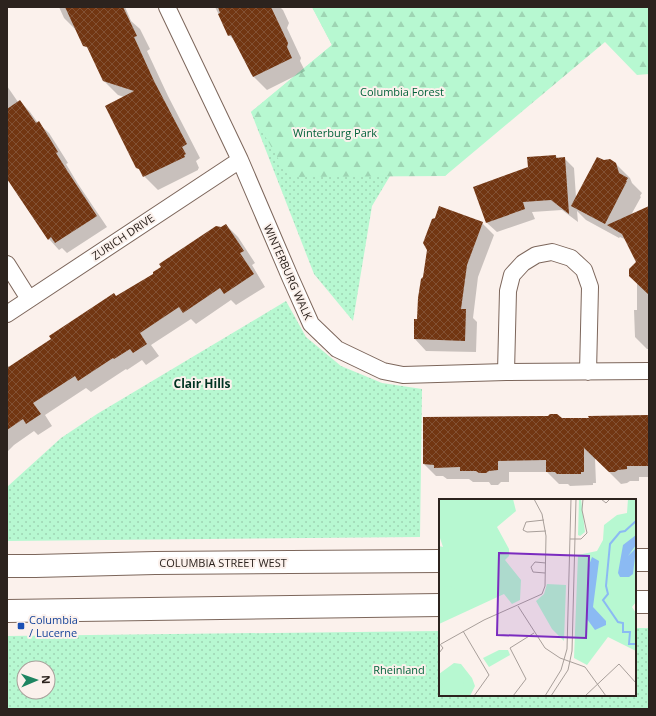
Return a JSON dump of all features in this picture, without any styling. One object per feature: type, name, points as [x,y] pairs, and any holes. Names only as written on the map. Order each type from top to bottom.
[{"type":"main road","points":[[636,560],[649,560]]},
{"type":"main road","name":"COLUMBIA STREET WEST","points":[[7,566],[439,561]]},
{"type":"main road","points":[[636,602],[649,602]]},
{"type":"main road","points":[[7,610],[439,605]]},
{"type":"street","name":"WINTERBURG WALK","points":[[167,7],[240,160],[311,324],[337,349],[363,363],[383,371],[403,375],[506,372],[649,371]]},
{"type":"street","name":"ZURICH DRIVE","points":[[7,314],[240,160]]},
{"type":"street","points":[[506,372],[508,291],[512,275],[523,263],[536,255],[552,252],[571,258],[584,270],[590,288],[588,372]]},
{"type":"street","points":[[7,264],[29,299]]},
{"type":"green space","name":"Columbia Forest","points":[[312,7],[585,7],[445,176],[390,176],[372,206],[353,321],[314,274],[251,112],[332,45]]},
{"type":"green space","name":"Columbia Forest","points":[[312,7],[649,7],[649,74],[637,75],[605,42],[445,176],[289,177],[251,112],[332,45]]},
{"type":"green space","points":[[286,301],[306,337],[341,366],[382,383],[422,389],[420,537],[7,541],[7,487],[61,438],[97,414]]},
{"type":"green space","name":"Rheinland","points":[[636,628],[649,628],[649,709],[7,709],[7,636],[439,631],[439,696],[636,696]]},
{"type":"building","points":[[65,7],[123,7],[137,36],[134,37],[154,81],[187,144],[182,147],[186,154],[184,155],[185,157],[143,177],[139,169],[136,168],[105,106],[134,91],[103,81],[87,47],[83,46]]},
{"type":"building","points":[[218,7],[271,7],[288,43],[287,47],[292,58],[253,77],[231,35],[228,36],[218,14],[220,13]]},
{"type":"building","points":[[20,100],[36,123],[39,121],[58,152],[56,153],[97,216],[55,243],[51,237],[48,240],[7,179],[7,109]]},
{"type":"building","points":[[556,155],[556,158],[565,157],[569,214],[551,200],[523,202],[525,209],[486,223],[473,187],[528,167],[527,157]]},
{"type":"building","points":[[597,157],[604,160],[610,159],[616,163],[619,173],[628,178],[605,224],[571,206]]},
{"type":"building","points":[[439,206],[483,222],[467,265],[461,309],[466,309],[465,341],[414,339],[414,319],[417,319],[418,298],[427,250],[423,243],[432,219],[435,218]]},
{"type":"building","points":[[649,206],[649,295],[629,276],[629,269],[636,262],[622,234],[607,225]]},
{"type":"building","points":[[226,224],[244,251],[240,253],[254,274],[224,294],[220,288],[183,313],[179,307],[140,333],[147,344],[133,353],[130,349],[114,359],[113,358],[78,381],[75,376],[33,403],[41,414],[26,424],[23,419],[7,430],[7,368],[51,339],[49,336],[114,293],[116,296],[153,274],[153,272],[161,267],[159,264],[216,226],[221,227]]},
{"type":"building","points":[[550,414],[557,414],[562,418],[649,415],[649,466],[627,466],[627,469],[609,472],[584,448],[584,472],[581,472],[581,474],[557,474],[555,472],[546,472],[546,460],[498,461],[498,470],[489,471],[486,473],[479,473],[476,471],[460,471],[460,467],[434,468],[434,465],[423,464],[423,417],[548,416]]},
{"type":"place","name":"Columbia / Lucerne","points":[[21,626]]},
{"type":"district","name":"Clair Hills","points":[[202,384]]},
{"type":"park label","name":"Winterburg Park","points":[[335,133]]}]
